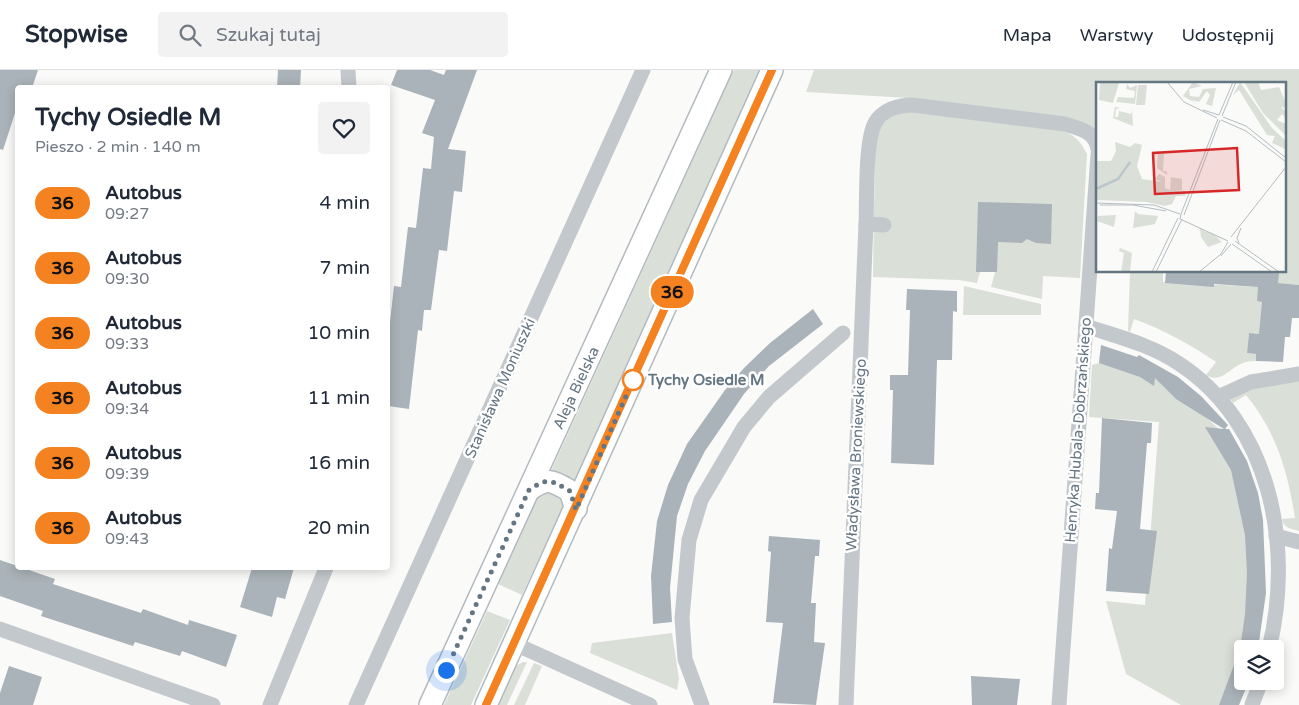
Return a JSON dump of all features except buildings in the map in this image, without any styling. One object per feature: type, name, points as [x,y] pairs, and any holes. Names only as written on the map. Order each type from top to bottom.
[{"type":"main road","name":"Aleja Bielska","points":[[430,705],[721,70]]},
{"type":"main road","points":[[486,705],[576,510],[772,70]]},
{"type":"main road","points":[[529,490],[543,480],[554,482],[570,491],[576,510]]},
{"type":"street","points":[[348,70],[349,85]]},
{"type":"street","name":"Stanisława Moniuszki","points":[[356,705],[643,70]]},
{"type":"street","points":[[884,225],[866,224],[872,130],[881,116],[897,106],[931,107],[1064,124],[1086,131],[1094,137],[1096,143]]},
{"type":"street","name":"Henryka Hubala-Dobrzańskiego","points":[[1059,705],[1096,183]]},
{"type":"street","name":"Władysława Broniewskiego","points":[[846,705],[866,224]]},
{"type":"street","points":[[1086,326],[1134,340],[1178,363],[1218,397],[1242,430],[1260,463],[1269,495],[1276,536],[1276,612],[1271,640]]},
{"type":"street","points":[[702,705],[685,659],[682,618],[689,540],[701,500],[744,427],[769,397],[843,333]]},
{"type":"street","points":[[1218,397],[1251,382],[1299,374]]},
{"type":"street","points":[[1276,536],[1299,542]]},
{"type":"street","points":[[270,705],[325,570]]},
{"type":"street","points":[[0,629],[212,705]]},
{"type":"street","points":[[515,644],[650,705]]},
{"type":"street","points":[[1252,705],[1258,690]]},
{"type":"shaded area","points":[[734,70],[762,70],[575,481],[563,473],[551,471]]},
{"type":"shaded area","points":[[814,70],[1299,70],[1299,285],[1278,283],[1278,273],[1269,272],[1286,272],[1286,82],[1096,82],[1096,133],[1080,121],[909,98],[806,92]]},
{"type":"shaded area","points":[[907,112],[1060,129],[1076,138],[1087,154],[1080,278],[1043,276],[1042,299],[991,287],[995,272],[980,272],[977,283],[959,280],[873,277],[875,141],[886,121],[895,115]]},
{"type":"shaded area","points":[[1130,272],[1163,272],[1163,282],[1258,287],[1258,301],[1275,303],[1259,334],[1249,333],[1247,353],[1256,354],[1256,361],[1248,361],[1218,377],[1206,375],[1216,362],[1187,343],[1134,319],[1130,332],[1128,331]]},
{"type":"shaded area","points":[[964,286],[1041,304],[1041,315],[963,315]]},
{"type":"shaded area","points":[[1100,352],[1123,359],[1176,389],[1222,432],[1256,525],[1245,640],[1234,640],[1235,690],[1230,705],[1181,705],[1126,674],[1106,601],[1145,605],[1159,422],[1089,417],[1092,365],[1099,363]]},
{"type":"shaded area","points":[[1299,378],[1299,531],[1288,528],[1282,519],[1295,518],[1289,484],[1273,438],[1246,395],[1233,403],[1229,396],[1236,392]]},
{"type":"shaded area","points":[[546,492],[556,494],[562,502],[562,509],[522,595],[496,583],[536,498]]},
{"type":"shaded area","points":[[487,611],[510,620],[471,705],[444,705]]},
{"type":"shaded area","points":[[672,633],[679,679],[677,690],[590,653],[592,643]]},
{"type":"shaded area","points":[[527,662],[507,705],[495,705],[514,667]]},
{"type":"shaded area","points":[[534,663],[542,666],[525,705],[514,705]]},
{"type":"bus line","name":"36","points":[[486,705],[576,510],[772,70]]},
{"type":"place","name":"Tychy Osiedle M","points":[[633,380]]},
{"type":"route","points":[[446,670],[529,490],[543,480],[554,482],[570,491],[576,510],[633,380]]}]
